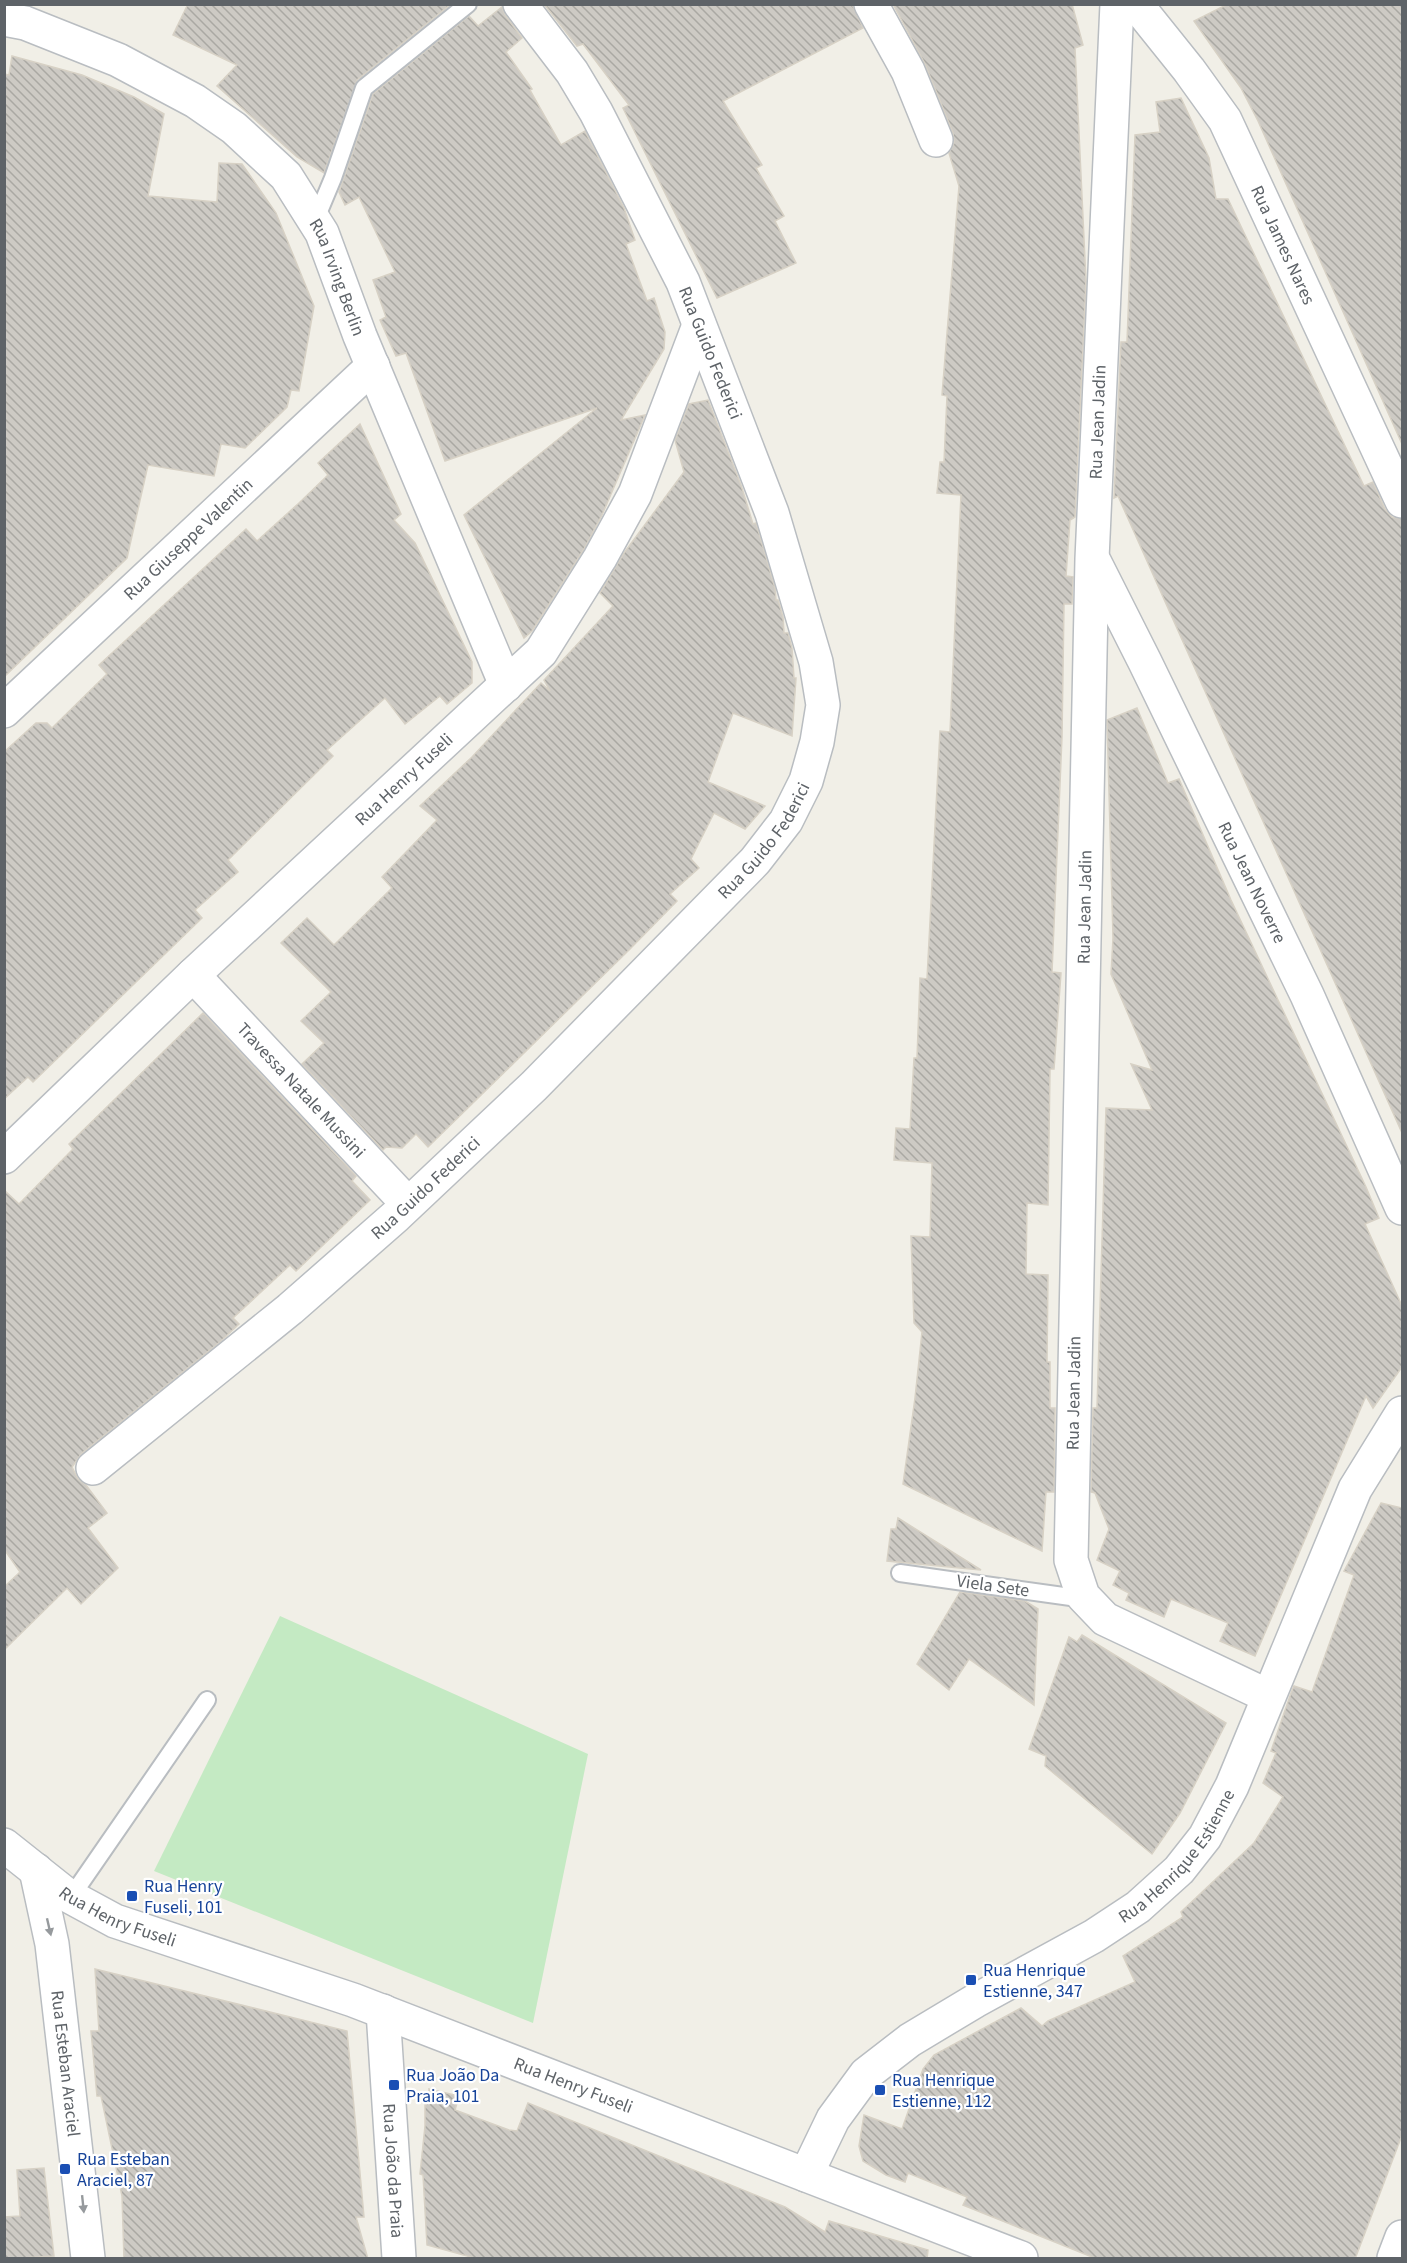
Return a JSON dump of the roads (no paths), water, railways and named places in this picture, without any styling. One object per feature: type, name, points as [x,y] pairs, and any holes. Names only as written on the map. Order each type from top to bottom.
[{"type":"street","name":"Rua Guido Federici","points":[[93,1468],[290,1309],[408,1204],[534,1086],[755,861],[786,821],[806,781],[817,742],[823,705],[816,662],[772,513],[678,272],[596,112],[572,72],[520,4]]},
{"type":"street","points":[[871,4],[908,71],[936,141]]},
{"type":"street","name":"Rua Jean Jadin","points":[[1117,4],[1092,559],[1071,1560],[1083,1596],[1105,1619],[1268,1696]]},
{"type":"street","name":"Rua James Nares","points":[[1136,4],[1189,70],[1225,120],[1402,501]]},
{"type":"street","name":"Rua Irving Berlin","points":[[4,19],[25,23],[118,60],[195,101],[234,128],[286,176],[322,233],[373,366],[506,685]]},
{"type":"street","name":"Rua Henry Fuseli","points":[[4,1157],[193,975],[541,652],[600,558],[635,494],[699,325]]},
{"type":"street","name":"Rua Giuseppe Valentin","points":[[4,711],[373,366]]},
{"type":"street","name":"Rua Jean Noverre","points":[[1092,559],[1307,994],[1402,1208]]},
{"type":"street","name":"Travessa Natale Mussini","points":[[193,975],[408,1204]]},
{"type":"street","name":"Rua Henrique Estienne","points":[[806,2175],[833,2120],[866,2074],[910,2040],[975,2001],[1094,1936],[1138,1906],[1179,1870],[1205,1837],[1232,1786],[1355,1489],[1402,1413]]},
{"type":"street","name":"Rua Henry Fuseli","points":[[4,1845],[71,1897],[115,1921],[353,2000],[1021,2259]]},
{"type":"street","name":"Rua Esteban Araciel","points":[[36,1870],[52,1944],[88,2259]]},
{"type":"street","name":"Rua João da Praia","points":[[382,2011],[399,2259]]},
{"type":"street","points":[[1394,2259],[1402,2237]]},
{"type":"lane","points":[[315,221],[333,178],[364,88],[468,4]]},
{"type":"lane","name":"Viela Sete","points":[[900,1573],[1085,1599]]},
{"type":"lane","points":[[71,1897],[207,1700]]},
{"type":"place","name":"Rua Henry Fuseli, 101","points":[[132,1896]]},
{"type":"place","name":"Rua Henrique Estienne, 347","points":[[971,1980]]},
{"type":"place","name":"Rua João Da Praia, 101","points":[[394,2085]]},
{"type":"place","name":"Rua Henrique Estienne, 112","points":[[880,2090]]},
{"type":"place","name":"Rua Esteban Araciel, 87","points":[[65,2169]]}]
